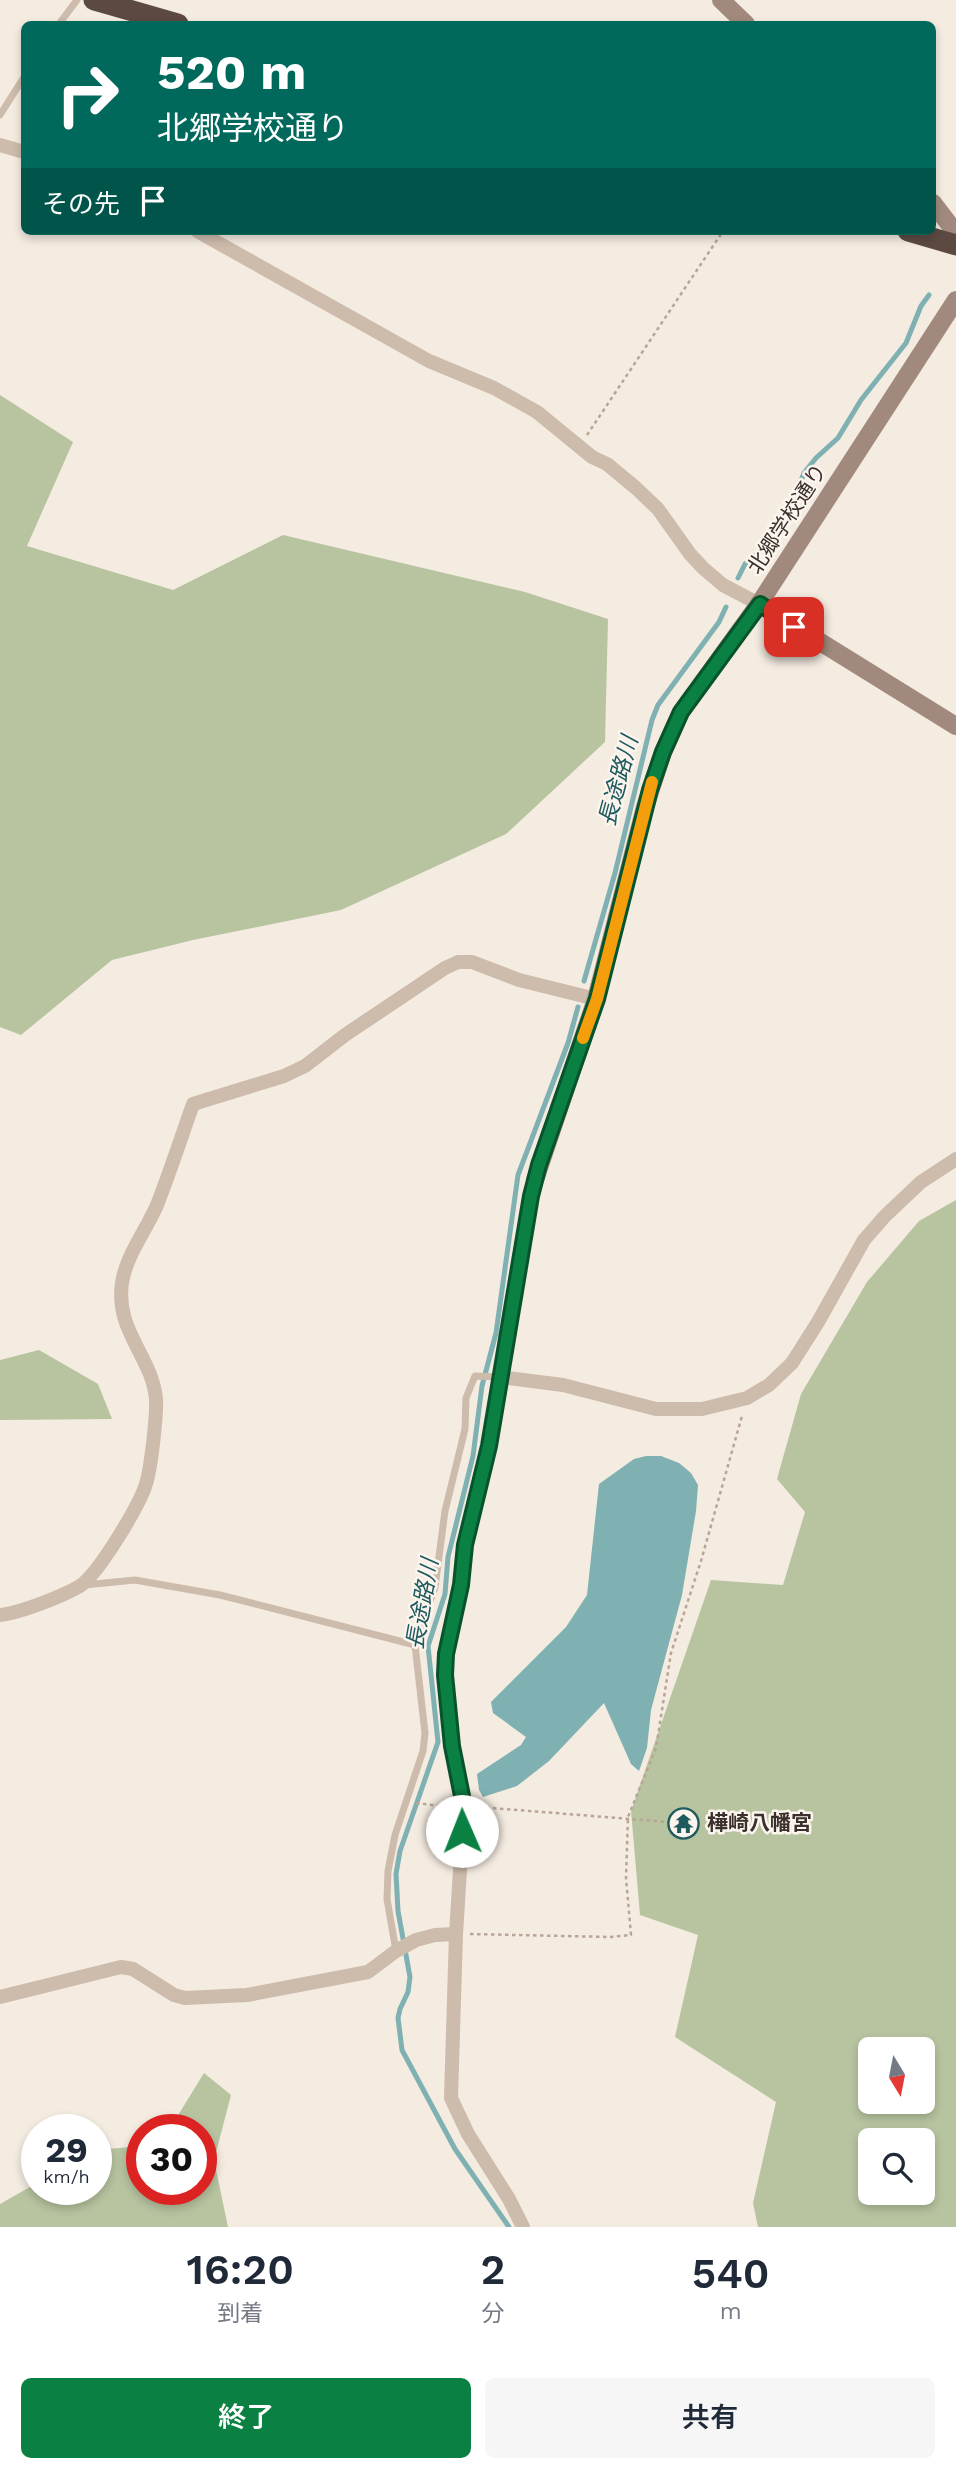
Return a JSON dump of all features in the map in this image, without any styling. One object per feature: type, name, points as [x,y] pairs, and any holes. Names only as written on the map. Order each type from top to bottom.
[{"type":"highway","points":[[94,0],[168,21]]},
{"type":"highway","points":[[922,235],[956,245]]},
{"type":"street","points":[[721,0],[743,21]]},
{"type":"street","points":[[0,145],[21,151]]},
{"type":"street","points":[[936,207],[956,233]]},
{"type":"street","points":[[204,235],[429,362],[494,388],[537,412],[592,457],[607,464],[636,488],[658,509],[703,568],[723,585],[760,604],[681,712],[663,752],[645,807],[597,999],[535,1180],[489,1446],[465,1545],[461,1585],[446,1654],[445,1675],[452,1746],[464,1806],[456,1934],[451,2098],[468,2134],[509,2199],[523,2227]]},
{"type":"street","name":"北郷学校通り","points":[[956,300],[760,604],[956,726]]},
{"type":"street","points":[[0,1615],[23,1611],[80,1585],[103,1562],[147,1483],[156,1399],[145,1365],[124,1321],[122,1280],[157,1206],[193,1104],[284,1076],[305,1066],[345,1035],[458,962],[471,962],[519,980],[597,999]]},
{"type":"street","points":[[500,1377],[563,1385],[656,1409],[702,1409],[747,1398],[769,1385],[792,1363],[864,1240],[921,1182],[956,1159]]},
{"type":"street","points":[[0,1997],[121,1967],[133,1969],[174,1995],[185,1998],[247,1995],[368,1972],[416,1940],[456,1934]]},
{"type":"lane","points":[[61,21],[77,0]]},
{"type":"lane","points":[[0,115],[21,82]]},
{"type":"lane","points":[[396,1951],[387,1899],[388,1871],[396,1835],[423,1751],[425,1733],[415,1645],[435,1587],[442,1523],[465,1429],[466,1398],[470,1383],[475,1376],[500,1377]]},
{"type":"lane","points":[[80,1585],[135,1580],[207,1593],[415,1645]]},
{"type":"path","points":[[580,447],[720,235]]},
{"type":"path","points":[[456,1934],[610,1937],[631,1935],[626,1878],[628,1817],[656,1748],[671,1653],[701,1561],[747,1398]]},
{"type":"path","points":[[420,1804],[668,1822]]},
{"type":"green space","points":[[0,395],[73,442],[27,546],[173,590],[283,535],[525,592],[608,619],[605,742],[506,834],[341,910],[193,940],[112,960],[21,1035],[0,1027]]},
{"type":"green space","points":[[956,1200],[956,2227],[758,2227],[753,2203],[776,2102],[675,2037],[698,1935],[640,1915],[631,1811],[711,1580],[783,1585],[805,1512],[777,1479],[801,1394],[867,1282],[919,1221]]},
{"type":"green space","points":[[39,1350],[98,1384],[112,1419],[0,1420],[0,1360]]},
{"type":"green space","points":[[204,2073],[231,2095],[217,2149],[217,2114],[179,2114]]},
{"type":"green space","points":[[126,2147],[126,2205],[217,2205],[217,2174],[228,2227],[0,2227],[0,2204],[21,2192],[21,2205],[112,2205],[112,2149]]},
{"type":"water","points":[[661,1456],[679,1463],[691,1473],[698,1485],[682,1595],[651,1710],[647,1748],[639,1771],[631,1764],[604,1703],[549,1761],[517,1786],[483,1797],[479,1790],[477,1774],[521,1745],[526,1737],[493,1713],[491,1702],[566,1627],[587,1595],[599,1484],[634,1459]]},
{"type":"waterway","name":"長途路川","points":[[738,578],[745,564],[782,530],[804,473],[838,438],[861,400],[906,343],[921,306],[929,295]]},
{"type":"waterway","name":"長途路川","points":[[584,981],[615,873],[652,720],[658,705],[719,622],[726,607]]},
{"type":"waterway","name":"長途路川","points":[[509,2227],[455,2149],[402,2050],[398,2018],[408,1992],[410,1977],[398,1911],[396,1874],[400,1851],[438,1742],[428,1646],[445,1594],[448,1557],[473,1456],[482,1386],[496,1333],[518,1175],[568,1043],[578,1007]]},
{"type":"slow traffic","points":[[583,1038],[597,999],[652,782]]},
{"type":"place","name":"樺崎八幡宮","points":[[684,1823]]},
{"type":"route","points":[[462,1831],[464,1806],[452,1746],[445,1675],[446,1654],[461,1585],[465,1545],[489,1446],[531,1196],[539,1165],[597,999],[645,807],[672,730],[681,712],[760,604],[794,627]]}]
